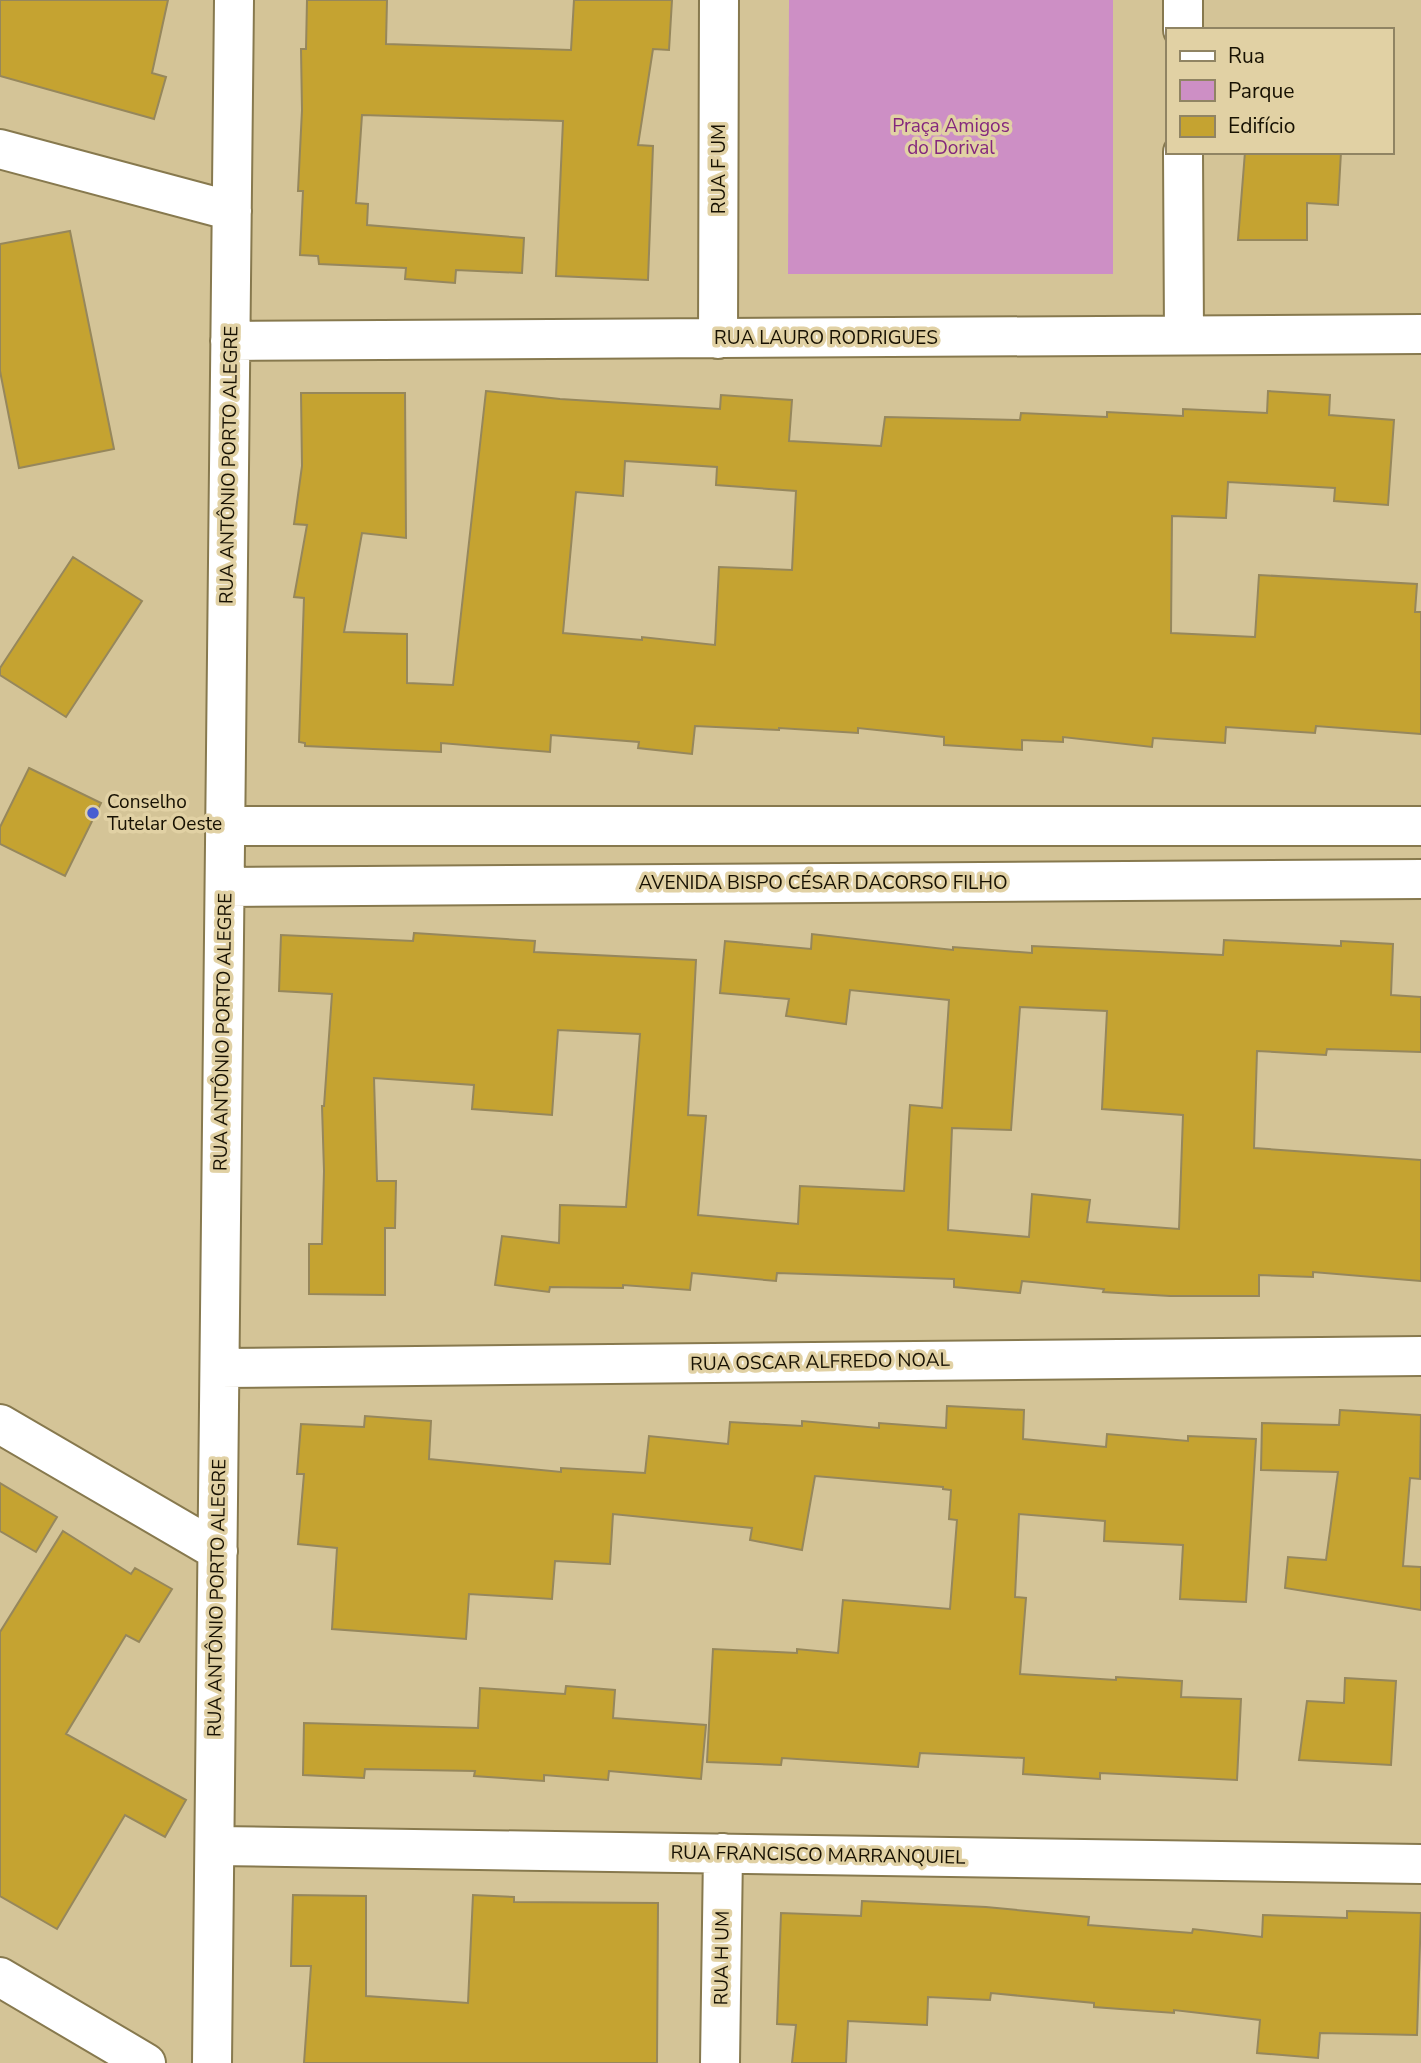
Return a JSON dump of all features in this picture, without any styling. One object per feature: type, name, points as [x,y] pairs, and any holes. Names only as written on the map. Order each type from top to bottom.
[{"type":"street","name":"RUA ANTÔNIO PORTO ALEGRE","points":[[212,2063],[234,0]]},
{"type":"street","name":"RUA F UM","points":[[718,339],[719,0]]},
{"type":"street","points":[[1183,0],[1183,28]]},
{"type":"street","points":[[0,149],[232,211]]},
{"type":"street","points":[[1183,154],[1184,335]]},
{"type":"street","name":"RUA LAURO RODRIGUES","points":[[230,341],[1421,334]]},
{"type":"street","points":[[225,825],[1421,826]]},
{"type":"street","points":[[976,882],[977,826]]},
{"type":"street","name":"AVENIDA BISPO CÉSAR DACORSO FILHO","points":[[225,887],[1421,879]]},
{"type":"street","name":"RUA OSCAR ALFREDO NOAL","points":[[220,1368],[1421,1356]]},
{"type":"street","points":[[0,1423],[218,1551]]},
{"type":"street","name":"RUA FRANCISCO MARRANQUIEL","points":[[215,1846],[1421,1864]]},
{"type":"street","name":"RUA H UM","points":[[720,2063],[723,1853]]},
{"type":"street","points":[[0,1977],[146,2063]]},
{"type":"green space","name":"Praça Amigos do Dorival","points":[[789,0],[1113,0],[1113,274],[788,274]]},
{"type":"building","points":[[0,0],[168,0],[152,73],[166,77],[154,119],[0,76]]},
{"type":"building","points":[[307,0],[387,0],[386,44],[571,50],[574,0],[672,0],[669,50],[653,49],[638,145],[653,146],[648,280],[556,276],[563,121],[362,115],[356,203],[368,204],[367,225],[524,238],[522,273],[456,270],[455,283],[405,279],[406,268],[319,264],[318,256],[300,255],[303,191],[298,191],[302,110],[301,49],[306,49]]},
{"type":"building","points":[[1245,154],[1341,154],[1338,205],[1307,203],[1307,240],[1238,240]]},
{"type":"building","points":[[70,231],[114,449],[19,468],[0,371],[0,244]]},
{"type":"building","points":[[486,391],[560,399],[720,409],[721,395],[792,400],[789,441],[881,446],[885,417],[1020,420],[1021,413],[1107,417],[1107,412],[1183,416],[1183,409],[1267,413],[1268,391],[1330,395],[1329,415],[1394,420],[1388,505],[1334,501],[1335,488],[1228,482],[1226,518],[1172,516],[1171,633],[1255,637],[1259,575],[1417,584],[1415,612],[1421,612],[1421,734],[1316,726],[1315,733],[1226,727],[1225,743],[1153,738],[1152,747],[1063,737],[1063,742],[1022,740],[1022,750],[944,745],[944,737],[858,728],[858,733],[695,726],[692,754],[638,748],[639,742],[551,735],[550,752],[441,743],[441,752],[305,746],[305,743],[299,742],[304,598],[294,597],[307,525],[294,524],[302,466],[301,393],[405,393],[406,538],[362,533],[344,632],[407,634],[407,683],[453,685]],"holes":[[[625,461],[717,467],[716,485],[796,491],[792,570],[719,567],[715,645],[642,637],[642,640],[563,633],[576,492],[623,496]]]},
{"type":"building","points":[[73,557],[142,601],[66,717],[0,675],[0,668]]},
{"type":"building","points":[[29,768],[101,803],[65,876],[0,844],[0,827]]},
{"type":"building","points":[[414,933],[535,941],[534,952],[696,960],[688,1115],[706,1116],[698,1215],[798,1224],[800,1186],[904,1191],[910,1105],[942,1108],[949,1000],[850,990],[846,1024],[786,1016],[789,999],[720,993],[725,941],[811,949],[812,934],[953,950],[953,947],[1032,953],[1032,946],[1223,955],[1224,940],[1341,946],[1341,941],[1393,944],[1391,995],[1421,997],[1421,1052],[1327,1049],[1326,1055],[1257,1051],[1254,1148],[1421,1160],[1421,1281],[1313,1272],[1313,1277],[1259,1275],[1259,1296],[1170,1296],[1103,1292],[1104,1289],[1022,1281],[1020,1293],[954,1287],[954,1279],[777,1273],[776,1281],[692,1273],[690,1290],[623,1285],[623,1288],[550,1287],[549,1292],[495,1285],[502,1236],[559,1243],[560,1205],[626,1207],[640,1034],[558,1030],[552,1115],[472,1109],[474,1085],[374,1078],[377,1181],[396,1181],[395,1228],[385,1228],[385,1295],[309,1294],[309,1244],[322,1244],[322,1106],[332,994],[279,991],[281,935],[413,941]],"holes":[[[1020,1007],[1107,1011],[1102,1109],[1183,1115],[1179,1229],[1087,1222],[1090,1200],[1032,1194],[1029,1237],[948,1230],[952,1128],[1011,1130]]]},
{"type":"building","points":[[947,1406],[1024,1410],[1023,1439],[1106,1447],[1107,1434],[1188,1441],[1188,1436],[1256,1439],[1246,1602],[1180,1599],[1183,1545],[1104,1541],[1105,1521],[1019,1514],[1015,1597],[1026,1598],[1020,1674],[1182,1681],[1181,1697],[1241,1699],[1237,1780],[1100,1773],[1100,1779],[1023,1774],[1024,1758],[920,1753],[918,1767],[782,1758],[781,1765],[707,1762],[713,1649],[797,1653],[797,1649],[838,1653],[843,1600],[950,1609],[957,1520],[949,1519],[951,1490],[943,1487],[815,1476],[802,1550],[750,1540],[752,1528],[613,1514],[610,1564],[555,1561],[552,1599],[469,1594],[466,1639],[332,1629],[337,1548],[298,1544],[304,1474],[297,1474],[301,1424],[364,1427],[365,1416],[431,1421],[429,1459],[561,1472],[561,1468],[645,1473],[649,1436],[728,1444],[730,1422],[802,1426],[802,1421],[879,1428],[879,1423],[946,1428]]},
{"type":"building","points":[[1340,1410],[1421,1415],[1420,1479],[1410,1478],[1403,1566],[1421,1567],[1421,1610],[1285,1588],[1288,1557],[1326,1560],[1338,1472],[1261,1470],[1262,1423],[1339,1425]]},
{"type":"building","points":[[0,1483],[57,1517],[36,1552],[0,1531]]},
{"type":"building","points":[[63,1531],[131,1574],[135,1568],[172,1589],[139,1642],[126,1635],[66,1734],[186,1800],[165,1837],[125,1815],[57,1929],[0,1896],[0,1632]]},
{"type":"building","points":[[1345,1678],[1396,1681],[1391,1765],[1299,1760],[1307,1701],[1344,1703]]},
{"type":"building","points":[[566,1686],[615,1690],[613,1718],[706,1725],[701,1779],[609,1771],[608,1780],[544,1775],[544,1781],[474,1776],[475,1771],[365,1769],[364,1778],[303,1775],[304,1723],[478,1728],[480,1688],[565,1694]]},
{"type":"building","points":[[293,1895],[366,1896],[366,1996],[468,2003],[473,1895],[514,1897],[514,1902],[658,1903],[657,2063],[304,2063],[311,1966],[291,1966]]},
{"type":"building","points":[[862,1901],[986,1907],[1089,1917],[1088,1925],[1192,1933],[1193,1929],[1262,1937],[1263,1915],[1347,1918],[1347,1911],[1421,1913],[1417,2035],[1320,2033],[1318,2058],[1257,2053],[1260,2020],[1174,2010],[1174,2013],[1094,2007],[1094,2003],[991,1993],[990,2000],[928,1997],[927,2025],[848,2021],[846,2063],[792,2063],[796,2025],[777,2024],[781,1913],[861,1916]]},
{"type":"place","name":"Conselho Tutelar Oeste","points":[[93,813]]}]
